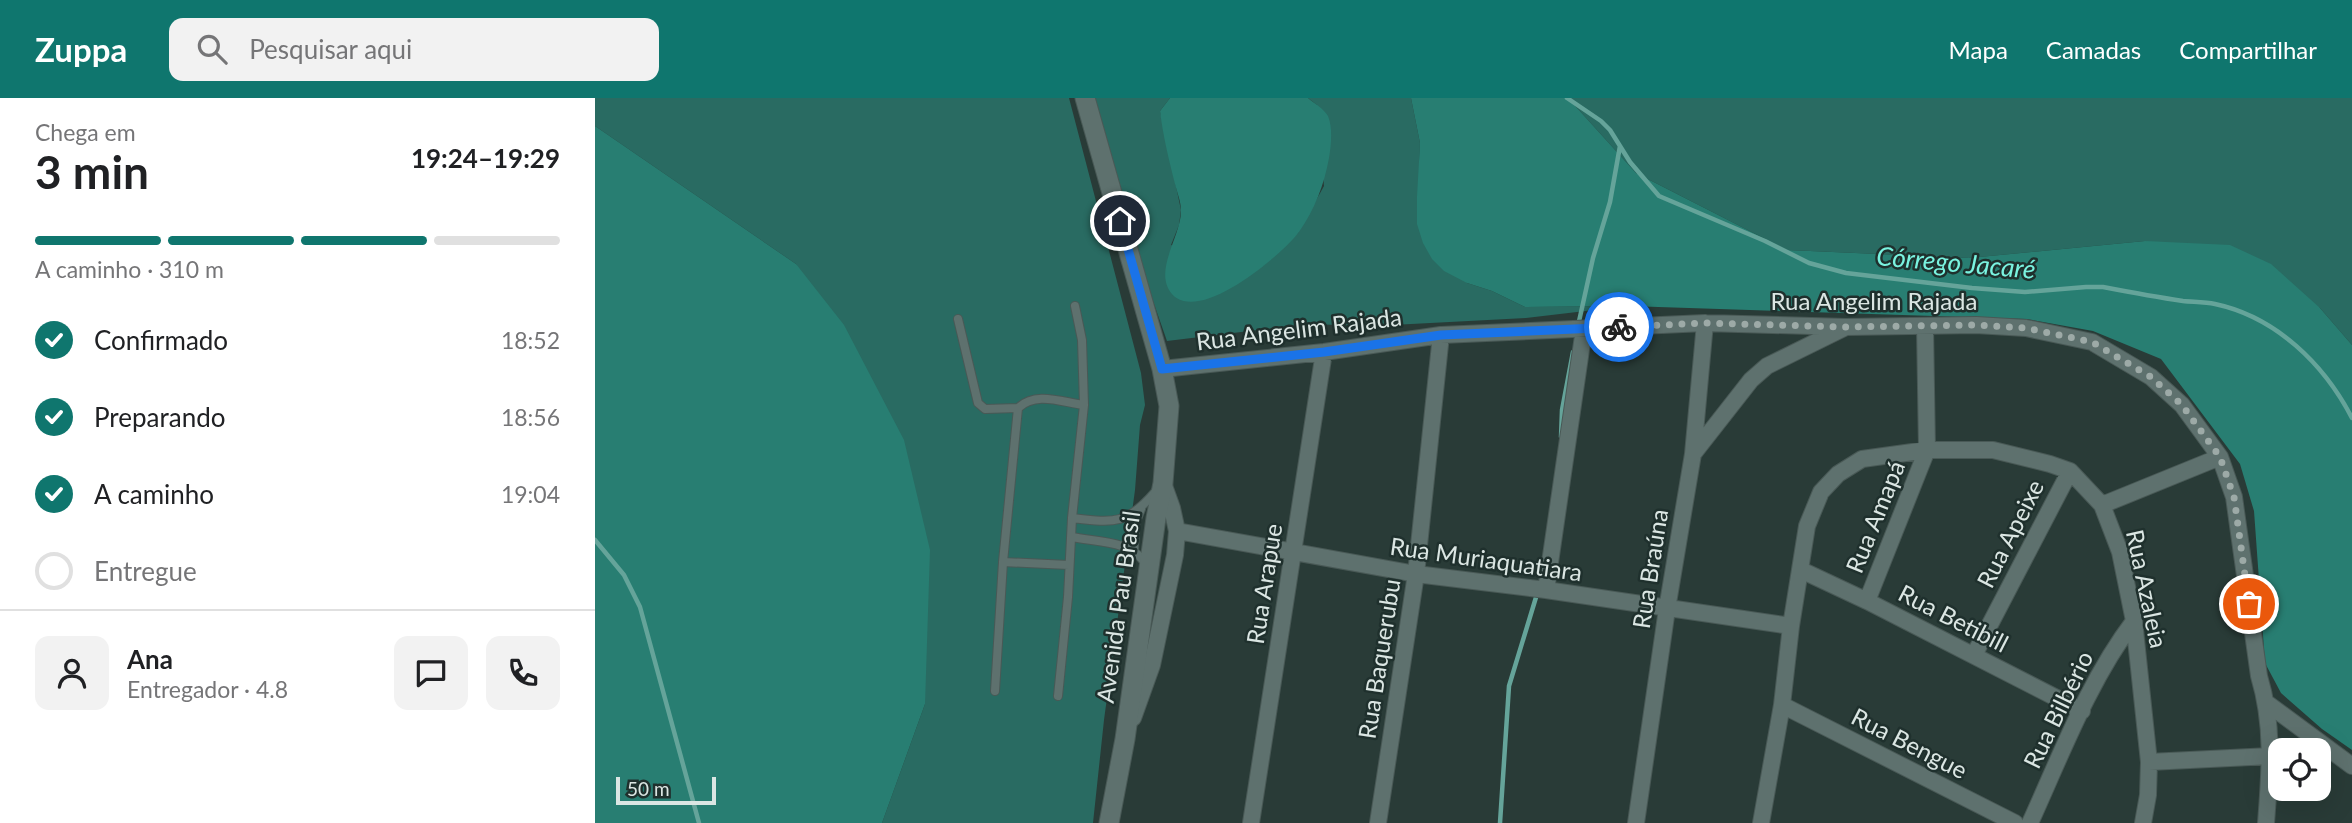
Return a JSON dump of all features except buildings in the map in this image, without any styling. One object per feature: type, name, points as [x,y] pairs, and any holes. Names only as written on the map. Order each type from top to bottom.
[{"type":"main road","name":"Avenida Pau Brasil","points":[[1086,98],[1162,369],[1169,406],[1163,483],[1125,739],[1109,823]]},
{"type":"street","name":"Rua Angelim Rajada","points":[[1162,369],[1324,352],[1441,335],[1705,323],[1846,327],[1976,325],[2026,328],[2092,342],[2151,377],[2182,405],[2220,457],[2234,497],[2259,676],[2267,704],[2270,738]]},
{"type":"street","name":"Rua Braúna","points":[[1636,823],[1693,454],[1705,323]]},
{"type":"street","points":[[1925,326],[1927,450]]},
{"type":"street","points":[[1693,454],[1751,380],[1767,366],[1846,327]]},
{"type":"street","points":[[1539,589],[1578,329]]},
{"type":"street","name":"Rua Baquerubu","points":[[1378,823],[1416,574],[1441,335]]},
{"type":"street","name":"Rua Arapue","points":[[1251,823],[1324,352]]},
{"type":"street","name":"Rua Azaleia","points":[[1761,823],[1782,705],[1807,526],[1821,492],[1838,474],[1862,459],[1927,450],[1993,450],[2070,471],[2102,505],[2120,552],[2134,621],[2149,762],[2148,795],[2143,823]]},
{"type":"street","name":"Rua Amapá","points":[[1867,601],[1927,450]]},
{"type":"street","points":[[2102,505],[2220,457]]},
{"type":"street","name":"Rua Apeixe","points":[[1974,656],[2070,471]]},
{"type":"street","name":"Avenida Pau Brasil","points":[[1125,739],[1155,653],[1175,555],[1177,531],[1163,483]]},
{"type":"street","name":"Rua Muriaquatiara","points":[[1177,531],[1416,574],[1791,626]]},
{"type":"street","name":"Rua Betibill","points":[[1801,570],[2082,710]]},
{"type":"street","name":"Rua Bilbério","points":[[2030,823],[2082,710],[2116,644],[2134,621]]},
{"type":"street","points":[[2267,704],[2352,766]]},
{"type":"street","name":"Rua Bengue","points":[[1782,705],[2015,823]]},
{"type":"street","points":[[2149,762],[2268,756]]},
{"type":"street","name":"Rua Angelim Rajada","points":[[2266,823],[2268,796]]},
{"type":"lane","points":[[1058,696],[1084,405],[1082,340],[1075,306]]},
{"type":"lane","points":[[958,319],[978,403],[985,410],[1018,408]]},
{"type":"lane","points":[[995,691],[1003,562],[1018,408],[1026,400],[1039,398],[1084,405]]},
{"type":"lane","points":[[1134,551],[1135,524],[1141,509],[1163,483]]},
{"type":"lane","points":[[1072,518],[1102,522],[1123,519],[1141,509]]},
{"type":"lane","points":[[1072,537],[1126,547],[1141,556],[1149,570]]},
{"type":"lane","points":[[1003,562],[1069,565]]},
{"type":"shaded area","points":[[595,98],[1069,98],[1141,373],[1145,405],[1140,425],[1135,490],[1093,823],[882,823],[925,704],[796,264],[595,126]]},
{"type":"shaded area","points":[[1093,98],[1170,98],[1160,111],[1181,210],[1179,225],[1171,245],[1263,266],[1298,233],[1324,186],[1317,105],[1308,98],[1411,98],[1420,143],[1419,168],[1467,283],[1492,291],[1525,307],[1628,306],[1526,318],[1373,326],[1306,324],[1167,341],[1132,241]]},
{"type":"shaded area","points":[[1568,98],[2352,98],[2352,345],[2320,308],[2145,241],[1969,258],[1787,250],[1636,173]]},
{"type":"green space","points":[[1170,98],[1308,98],[1326,113],[1331,126],[1329,158],[1324,178],[1314,206],[1299,232],[1256,272],[1215,296],[1195,301],[1179,299],[1168,288],[1165,279],[1181,210],[1160,111]]},
{"type":"green space","points":[[1411,98],[1568,98],[1636,173],[1787,250],[1969,258],[2145,241],[2230,245],[2271,264],[2320,308],[2352,345],[2352,750],[2322,729],[2281,693],[2265,663],[2254,511],[2240,464],[2161,359],[2093,331],[2027,319],[1628,306],[1525,307],[1444,271],[1432,259],[1423,243],[1417,224],[1420,143]]},
{"type":"green space","points":[[595,126],[796,264],[844,325],[904,440],[930,550],[925,704],[882,823],[595,823]]},
{"type":"waterway","name":"Córrego Jacaré","points":[[1567,98],[1610,130],[1630,162],[1659,196],[1765,241],[1809,263],[1846,273],[1972,288],[2025,292],[2103,287],[2215,304],[2237,310],[2278,332],[2296,346],[2327,379],[2352,418]]},
{"type":"waterway","points":[[1578,326],[1593,258],[1610,202],[1620,146]]},
{"type":"waterway","points":[[1561,437],[1562,410],[1573,352]]},
{"type":"waterway","points":[[595,540],[624,575],[640,607],[699,823]]},
{"type":"waterway","points":[[1500,823],[1509,686],[1537,594]]},
{"type":"way so far","points":[[1619,327],[1705,323],[1846,327],[1976,325],[2026,328],[2092,342],[2151,377],[2182,405],[2220,457],[2234,497],[2249,604]]},
{"type":"route","points":[[1120,221],[1162,369],[1324,352],[1441,335],[1619,327]]}]
